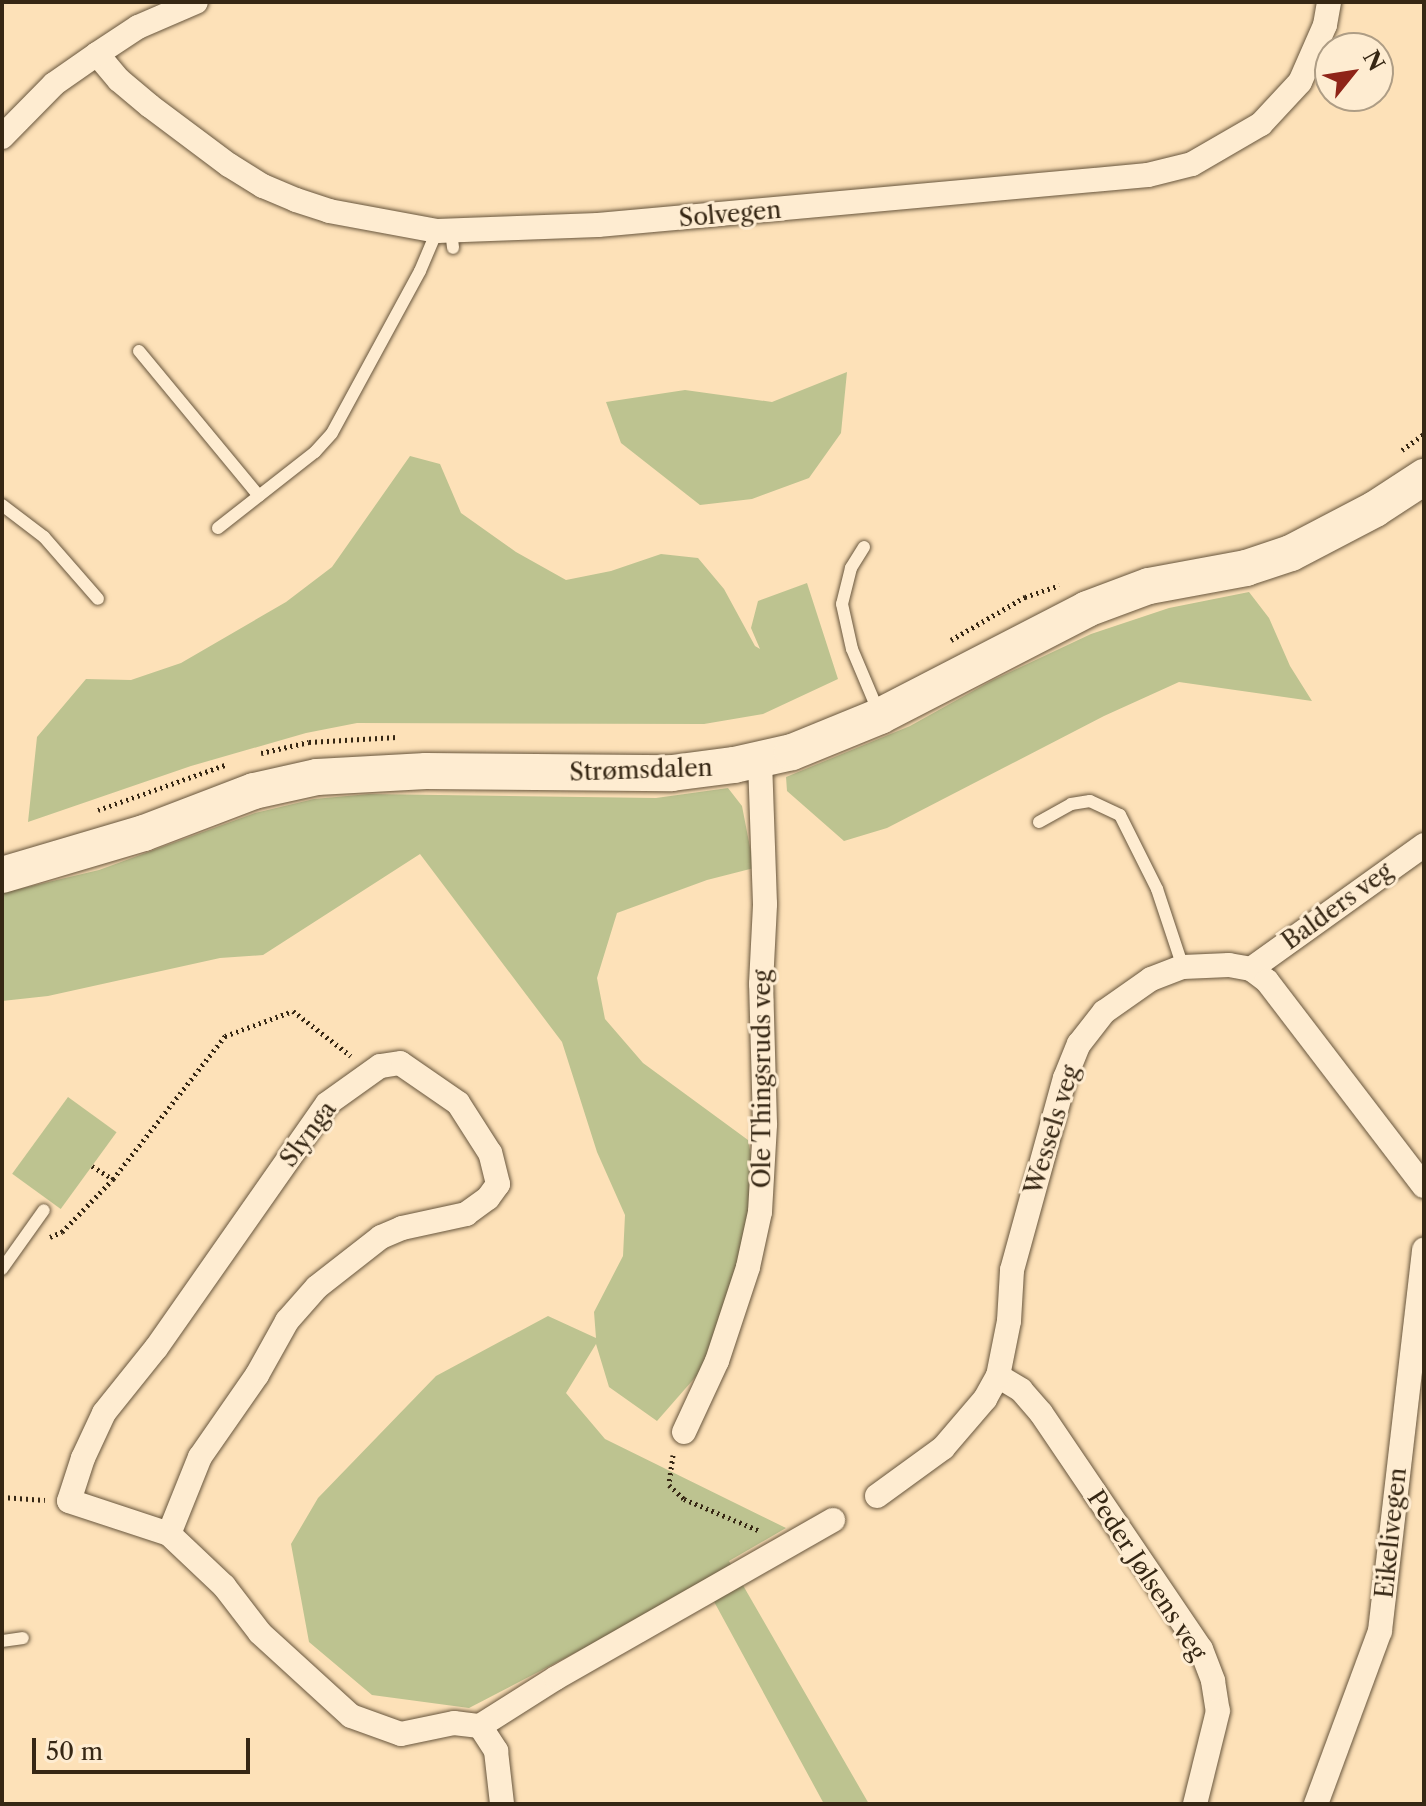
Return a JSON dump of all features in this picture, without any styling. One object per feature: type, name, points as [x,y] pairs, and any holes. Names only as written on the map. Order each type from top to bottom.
[{"type":"main road","name":"Strømsdalen","points":[[2,875],[131,837],[254,791],[317,777],[426,771],[637,775],[706,770],[760,761],[823,742],[880,716],[1041,630],[1112,599],[1161,583],[1246,568],[1291,553],[1375,509],[1424,477]]},
{"type":"street","points":[[2,137],[54,84],[97,54],[138,27],[196,2]]},
{"type":"street","name":"Solvegen","points":[[97,54],[119,80],[150,106],[263,186],[329,211],[447,237],[877,202],[1148,175],[1192,164],[1261,124],[1300,82],[1325,25],[1329,2]]},
{"type":"street","name":"Ole Thingsruds veg","points":[[684,1432],[717,1361],[748,1267],[760,1212],[765,1124],[761,984],[765,904],[760,761]]},
{"type":"street","name":"Balders veg","points":[[1251,969],[1424,845]]},
{"type":"street","name":"Wessels veg","points":[[877,1496],[943,1448],[985,1399],[998,1376],[1020,1239],[1049,1130],[1079,1044],[1104,1012],[1124,995],[1151,979],[1183,967],[1229,965],[1251,969]]},
{"type":"street","points":[[1251,969],[1283,1000],[1424,1186]]},
{"type":"street","points":[[169,1534],[200,1457],[257,1375],[287,1321],[317,1287],[381,1237],[402,1228],[466,1214],[488,1198],[498,1184],[490,1153],[458,1103],[400,1063],[371,1071]]},
{"type":"street","name":"Slynga","points":[[69,1501],[104,1413],[156,1348],[327,1104],[371,1071]]},
{"type":"street","name":"Eikelivegen","points":[[1314,1804],[1380,1631],[1424,1250]]},
{"type":"street","name":"Peder Jølsens veg","points":[[998,1376],[1021,1390],[1041,1413],[1201,1649],[1213,1681],[1218,1711],[1195,1804]]},
{"type":"street","points":[[69,1501],[169,1534],[224,1586],[280,1654],[351,1716],[401,1734],[454,1723],[480,1726],[833,1520]]},
{"type":"street","points":[[480,1726],[496,1751],[502,1804]]},
{"type":"lane","points":[[218,528],[315,452],[343,417],[447,237]]},
{"type":"lane","points":[[139,351],[259,496]]},
{"type":"lane","points":[[2,505],[44,537],[98,599]]},
{"type":"lane","points":[[864,547],[851,568],[842,604],[852,649],[880,716]]},
{"type":"lane","points":[[1039,822],[1071,804],[1090,801],[1120,815],[1157,889],[1183,967]]},
{"type":"lane","points":[[2,1269],[20,1248],[44,1210]]},
{"type":"lane","points":[[2,1641],[23,1638]]},
{"type":"path","points":[[1391,457],[1424,434]]},
{"type":"path","points":[[944,644],[1037,591],[1071,582]]},
{"type":"path","points":[[245,758],[309,742],[403,737]]},
{"type":"path","points":[[85,815],[231,762]]},
{"type":"path","points":[[20,1248],[62,1232],[113,1179],[225,1036],[293,1011],[371,1071]]},
{"type":"path","points":[[92,1166],[113,1179]]},
{"type":"path","points":[[684,1432],[672,1457],[669,1485],[684,1499],[791,1543]]},
{"type":"path","points":[[2,1497],[69,1501]]},
{"type":"green space","points":[[847,372],[841,433],[809,478],[752,499],[700,505],[621,443],[606,402],[685,390],[772,402]]},
{"type":"green space","points":[[410,456],[440,464],[461,513],[516,552],[566,580],[611,571],[661,554],[698,558],[724,589],[755,646],[760,649],[751,628],[758,601],[807,583],[838,679],[763,714],[704,724],[357,723],[306,733],[191,766],[28,822],[37,737],[86,679],[131,680],[181,663],[286,602],[332,567]]},
{"type":"green space","points":[[1249,592],[1269,618],[1290,666],[1312,701],[1179,682],[1104,716],[887,828],[844,841],[787,791],[786,777],[910,726],[991,681],[1091,634],[1169,608]]},
{"type":"green space","points":[[728,788],[742,806],[754,868],[707,880],[617,913],[597,978],[605,1019],[643,1063],[748,1140],[760,1198],[706,1365],[657,1421],[609,1387],[596,1344],[566,1393],[605,1439],[786,1528],[729,1561],[869,1804],[824,1804],[705,1585],[469,1708],[372,1695],[309,1642],[291,1544],[318,1498],[436,1376],[548,1316],[596,1338],[594,1312],[623,1256],[625,1215],[597,1152],[562,1042],[420,854],[263,955],[220,958],[48,996],[2,1001],[2,893],[99,870],[255,813],[314,799],[369,794],[656,798]]},
{"type":"green space","points":[[68,1097],[117,1132],[61,1209],[12,1174]]}]
